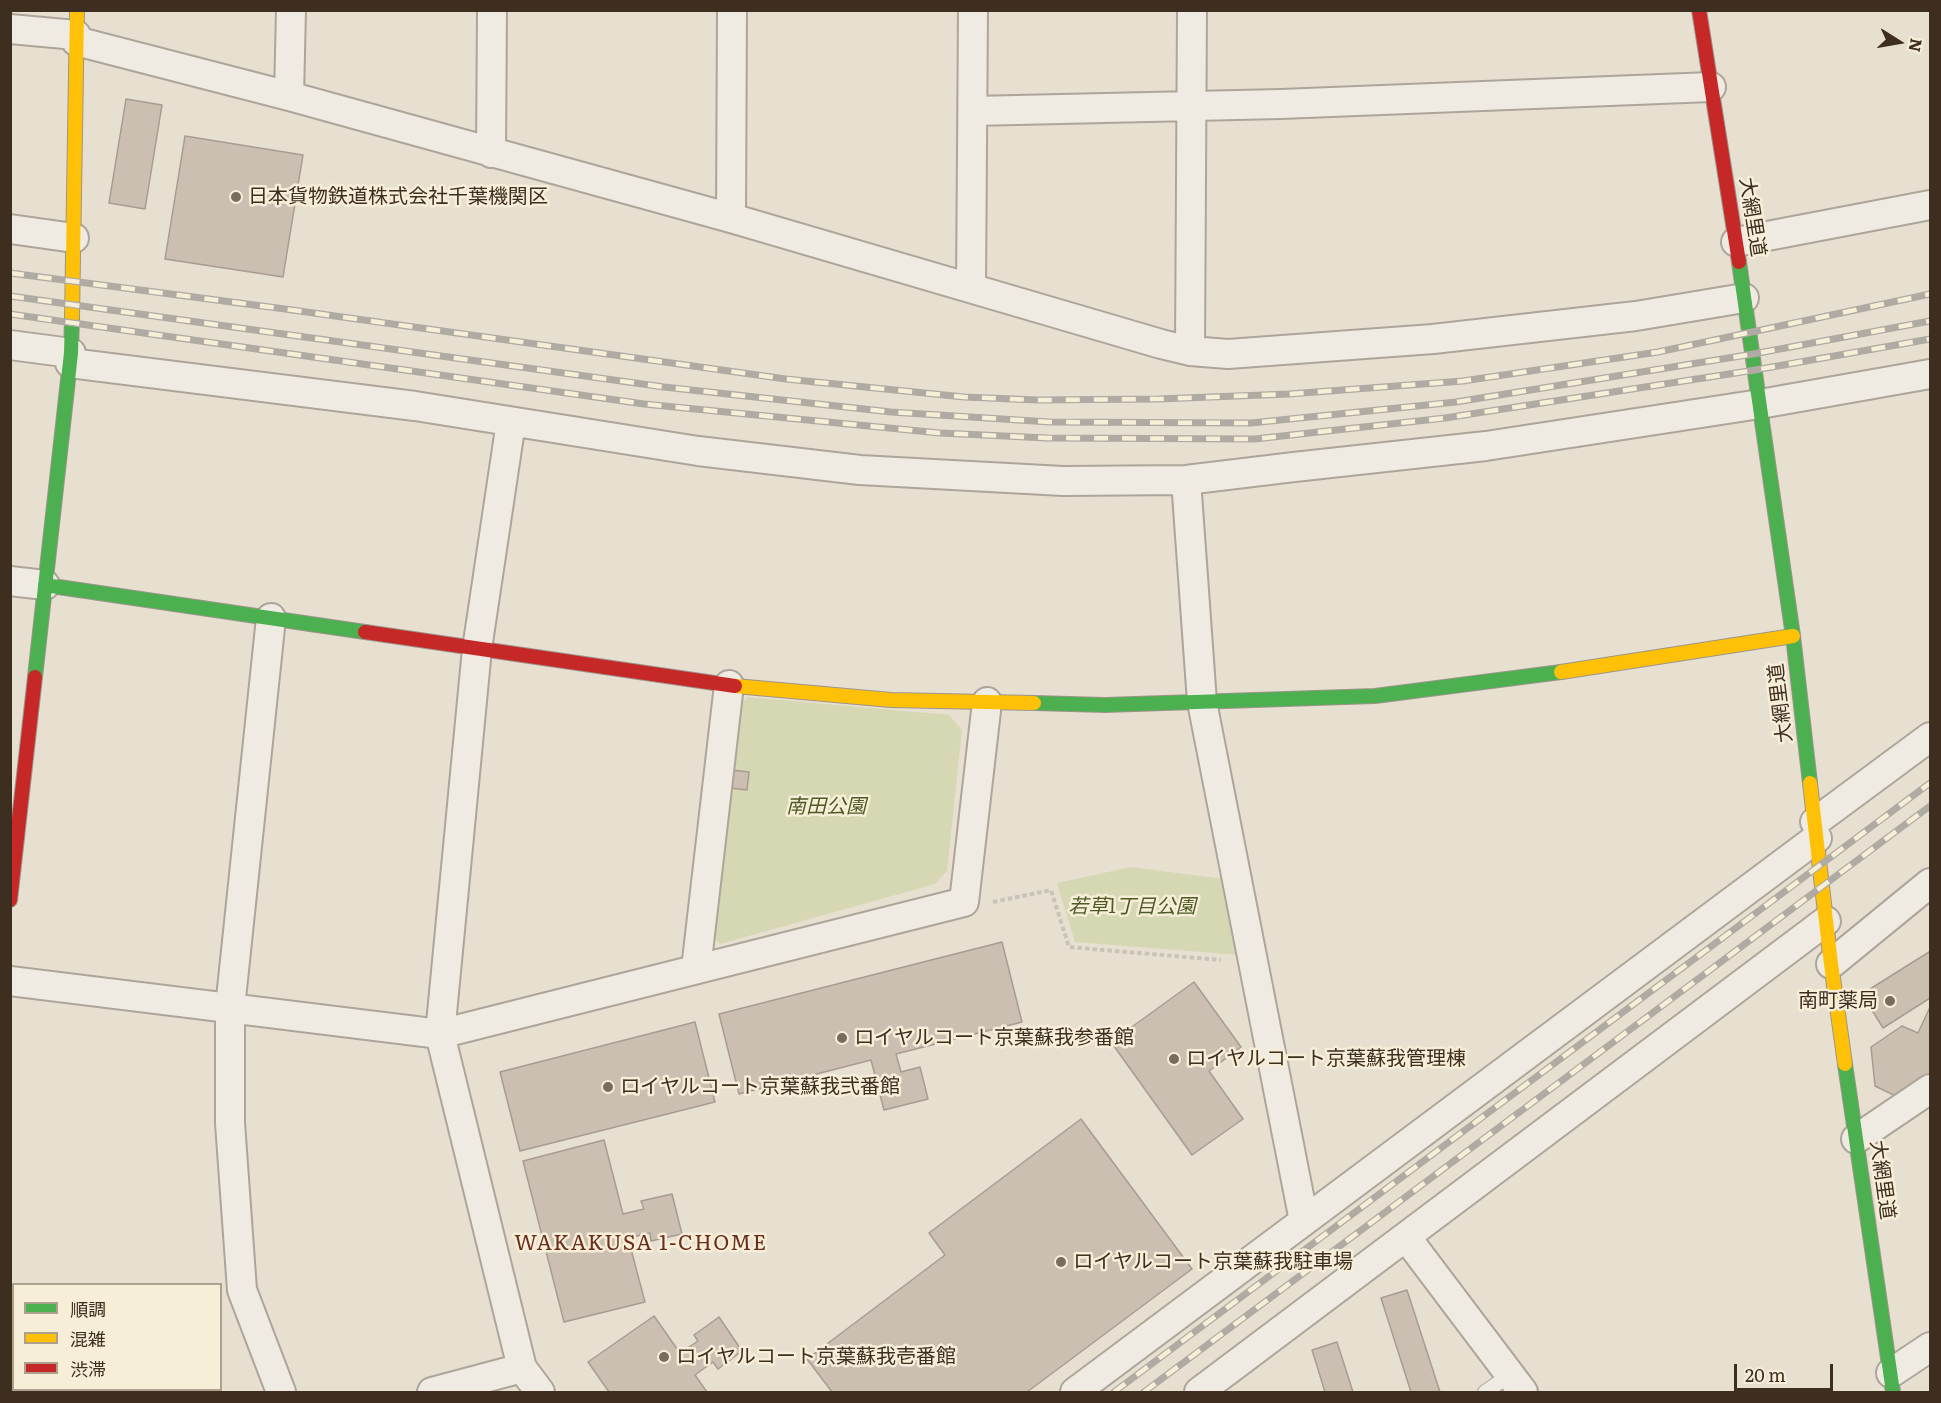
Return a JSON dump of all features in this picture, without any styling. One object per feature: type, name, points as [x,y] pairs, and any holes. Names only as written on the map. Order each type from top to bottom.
[{"type":"street","points":[[289,96],[291,10]]},
{"type":"street","points":[[492,10],[492,153]]},
{"type":"street","points":[[731,219],[732,10]]},
{"type":"street","points":[[971,288],[973,10]]},
{"type":"street","points":[[1190,351],[1192,10]]},
{"type":"street","name":"大網里道","points":[[1699,10],[1736,242],[1793,636],[1831,964],[1892,1383]]},
{"type":"street","points":[[10,29],[76,29],[289,96],[731,219],[1190,351],[1228,354],[1433,339],[1636,316],[1744,298]]},
{"type":"street","points":[[10,900],[70,358],[74,238],[76,29]]},
{"type":"street","points":[[973,111],[1191,106],[1711,87]]},
{"type":"street","points":[[1736,242],[1930,205]]},
{"type":"street","points":[[10,229],[74,238]]},
{"type":"street","points":[[10,345],[70,358],[415,406],[698,451],[860,470],[1063,481],[1186,480],[1486,446],[1760,404],[1930,374]]},
{"type":"street","points":[[511,422],[477,649],[440,1034],[522,1368],[540,1392]]},
{"type":"street","points":[[1186,480],[1203,702],[1304,1221]]},
{"type":"street","points":[[10,581],[729,685],[891,700],[1105,705],[1375,696],[1519,679],[1793,636]]},
{"type":"street","points":[[271,618],[230,1008],[230,1123],[242,1290],[281,1392]]},
{"type":"street","points":[[696,969],[729,685]]},
{"type":"street","points":[[10,981],[440,1034],[964,902],[987,702]]},
{"type":"street","points":[[1075,1392],[1304,1221],[1816,830],[1930,737]]},
{"type":"street","points":[[1831,964],[1930,883]]},
{"type":"street","points":[[1199,1392],[1826,921]]},
{"type":"street","points":[[1856,1139],[1930,1089]]},
{"type":"street","points":[[1406,1237],[1516,1384]]},
{"type":"street","points":[[1892,1383],[1930,1347]]},
{"type":"street","points":[[432,1392],[522,1368]]},
{"type":"lane","points":[[1485,1392],[1516,1384]]},
{"type":"path","points":[[964,902],[977,906],[1051,890],[1069,947],[1254,962]]},
{"type":"green space","name":"南田公園","points":[[747,697],[949,715],[962,730],[947,871],[935,884],[720,944],[705,929],[733,717]]},
{"type":"green space","name":"若草1丁目公園","points":[[1131,867],[1224,879],[1240,955],[1075,942],[1057,883]]},
{"type":"building","points":[[126,99],[162,105],[145,209],[109,203]]},
{"type":"building","name":"日本貨物鉄道株式会社千葉機関区","points":[[185,136],[303,155],[283,277],[165,259]]},
{"type":"building","points":[[732,770],[749,772],[747,790],[730,788]]},
{"type":"building","name":"ロイヤルコート京葉蘇我参番館","points":[[1002,942],[1022,1022],[896,1054],[901,1072],[920,1067],[928,1099],[884,1110],[871,1060],[739,1094],[719,1014]]},
{"type":"building","points":[[1929,952],[1930,998],[1883,1028],[1862,994]]},
{"type":"building","name":"ロイヤルコート京葉蘇我管理棟","points":[[1194,982],[1241,1047],[1209,1071],[1243,1119],[1192,1155],[1111,1042]]},
{"type":"building","points":[[1930,1007],[1930,1085],[1906,1101],[1875,1086],[1871,1047],[1902,1026],[1918,1033]]},
{"type":"building","name":"ロイヤルコート京葉蘇我弐番館","points":[[695,1022],[715,1102],[520,1151],[500,1072]]},
{"type":"building","name":"ロイヤルコート京葉蘇我駐車場","points":[[1081,1119],[1192,1269],[1027,1392],[832,1392],[807,1359],[945,1255],[929,1233]]},
{"type":"building","name":"ロイヤルコート京葉蘇我弐番館","points":[[604,1140],[623,1214],[644,1209],[641,1201],[672,1194],[682,1234],[651,1241],[650,1233],[628,1238],[645,1302],[564,1322],[523,1161]]},
{"type":"building","points":[[1407,1290],[1440,1392],[1411,1392],[1381,1298]]},
{"type":"building","name":"ロイヤルコート京葉蘇我壱番館","points":[[654,1316],[680,1353],[698,1341],[694,1335],[719,1317],[742,1351],[718,1369],[713,1362],[695,1375],[707,1392],[609,1392],[588,1362]]},
{"type":"building","points":[[1337,1342],[1353,1392],[1325,1392],[1312,1350]]},
{"type":"railway","points":[[10,273],[786,379],[964,397],[1037,400],[1158,399],[1289,394],[1463,381],[1658,352],[1930,294]]},
{"type":"railway","points":[[10,296],[664,387],[891,412],[1050,422],[1251,423],[1456,402],[1753,354],[1930,321]]},
{"type":"railway","points":[[10,314],[644,404],[940,433],[1047,438],[1255,439],[1445,418],[1755,370],[1930,339]]},
{"type":"railway","points":[[1114,1392],[1930,783]]},
{"type":"railway","points":[[1144,1392],[1930,806]]},
{"type":"traffic: fast","points":[[1739,262],[1793,636],[1810,783]]},
{"type":"traffic: fast","points":[[35,677],[71,353],[72,318]]},
{"type":"traffic: fast","points":[[45,585],[365,632]]},
{"type":"traffic: fast","points":[[1034,703],[1105,705],[1375,696],[1561,672]]},
{"type":"traffic: fast","points":[[1845,1064],[1893,1392]]},
{"type":"traffic: slow","points":[[72,318],[77,10]]},
{"type":"traffic: slow","points":[[1561,672],[1793,636]]},
{"type":"traffic: slow","points":[[735,686],[891,700],[1034,703]]},
{"type":"traffic: slow","points":[[1810,783],[1845,1064]]},
{"type":"traffic: jam","points":[[1699,10],[1739,262]]},
{"type":"traffic: jam","points":[[365,632],[735,686]]},
{"type":"traffic: jam","points":[[10,900],[35,677]]},
{"type":"place","name":"日本貨物鉄道株式会社千葉機関区","points":[[236,197]]},
{"type":"place","name":"南町薬局","points":[[1890,1001]]},
{"type":"place","name":"ロイヤルコート京葉蘇我参番館","points":[[842,1038]]},
{"type":"place","name":"ロイヤルコート京葉蘇我管理棟","points":[[1174,1059]]},
{"type":"place","name":"ロイヤルコート京葉蘇我弐番館","points":[[608,1087]]},
{"type":"place","name":"ロイヤルコート京葉蘇我駐車場","points":[[1061,1262]]},
{"type":"place","name":"ロイヤルコート京葉蘇我壱番館","points":[[664,1357]]},
{"type":"district","name":"WAKAKUSA 1-CHOME","points":[[641,1244]]}]
